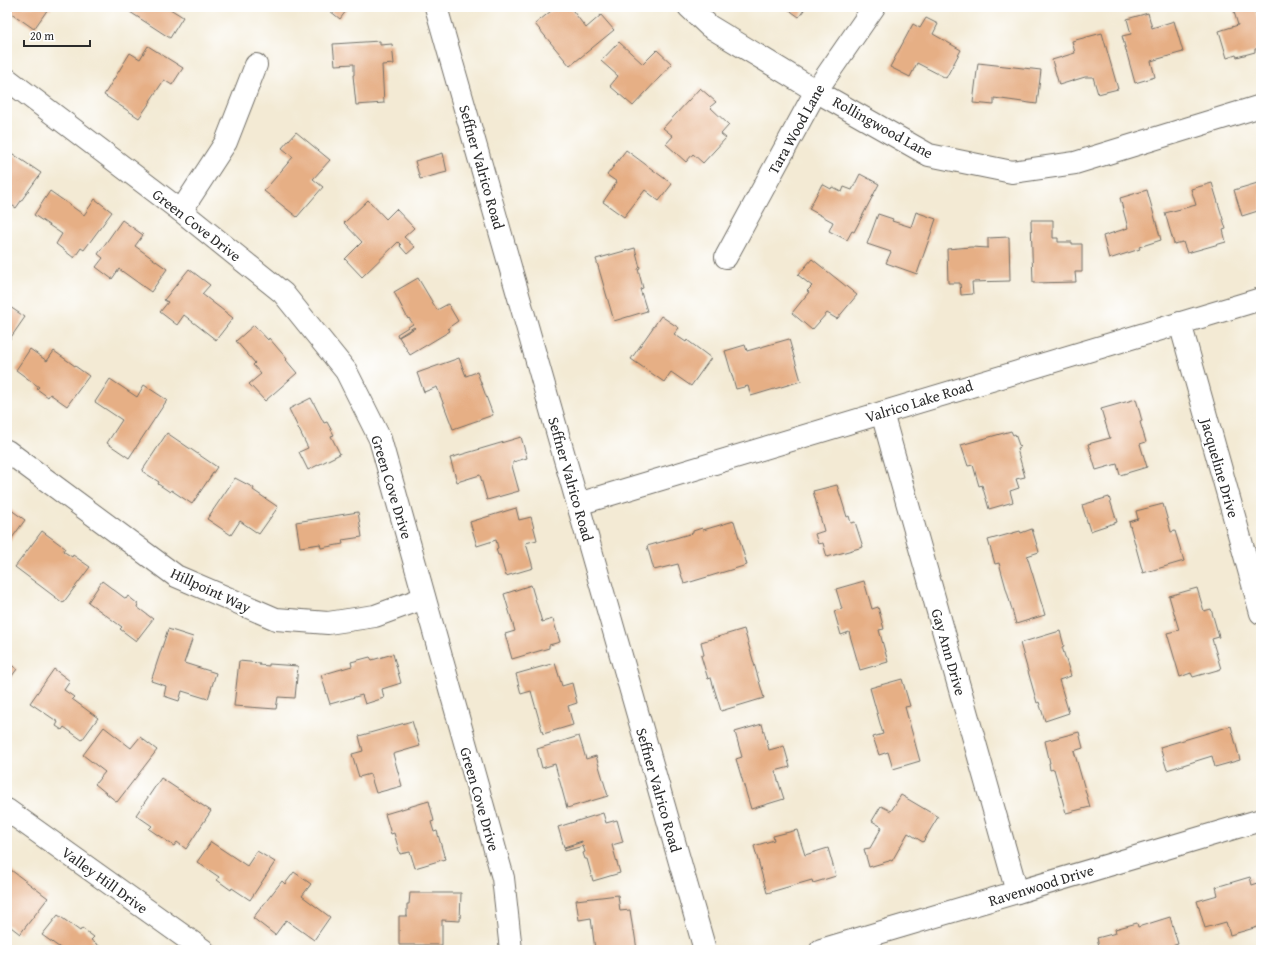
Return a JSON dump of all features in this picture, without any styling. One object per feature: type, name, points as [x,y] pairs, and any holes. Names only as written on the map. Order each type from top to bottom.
[{"type":"street","name":"Seffner Valrico Road","points":[[436,7],[705,950]]},
{"type":"street","name":"Rollingwood Lane","points":[[689,7],[709,26],[816,91],[929,155],[1012,172],[1075,163],[1261,106]]},
{"type":"street","name":"Tara Wood Lane","points":[[726,257],[816,91],[874,7]]},
{"type":"street","points":[[181,211],[226,142],[256,65]]},
{"type":"street","name":"Green Cove Drive","points":[[7,79],[181,211],[283,293],[346,371],[380,439],[503,878],[511,950]]},
{"type":"street","name":"Valrico Lake Road","points":[[578,504],[1261,299]]},
{"type":"street","name":"Jacqueline Drive","points":[[1180,323],[1261,614]]},
{"type":"street","name":"Gay Ann Drive","points":[[882,413],[1017,892]]},
{"type":"street","name":"Hillpoint Way","points":[[7,451],[176,576],[276,619],[328,623],[375,616],[424,598]]},
{"type":"street","name":"Valley Hill Drive","points":[[7,810],[203,950]]},
{"type":"street","name":"Ravenwood Drive","points":[[821,950],[1261,820]]},
{"type":"building","points":[[9,7],[52,7],[50,10],[48,9],[34,29],[7,10]]},
{"type":"building","points":[[129,7],[167,7],[183,17],[170,38],[130,12],[132,9]]},
{"type":"building","points":[[325,7],[349,7],[340,19]]},
{"type":"building","points":[[556,7],[570,7],[586,28],[601,15],[614,30],[570,66],[535,24]]},
{"type":"building","points":[[785,7],[806,7],[799,17]]},
{"type":"building","points":[[1254,7],[1258,20],[1261,19],[1261,48],[1255,49],[1255,52],[1227,58],[1219,31],[1238,25],[1234,12]]},
{"type":"building","points":[[1148,13],[1152,28],[1174,21],[1183,52],[1151,61],[1155,77],[1135,83],[1122,36],[1131,34],[1127,19]]},
{"type":"building","points":[[926,18],[938,24],[933,34],[961,50],[946,78],[917,63],[910,77],[890,67],[913,24],[920,28]]},
{"type":"building","points":[[1102,33],[1118,89],[1098,94],[1093,77],[1085,77],[1059,85],[1052,60],[1075,53],[1072,41]]},
{"type":"building","points":[[380,41],[380,45],[392,44],[394,64],[382,65],[384,103],[356,105],[353,75],[354,64],[335,65],[333,44]]},
{"type":"building","points":[[619,42],[643,64],[657,50],[672,64],[633,106],[610,86],[618,76],[601,61]]},
{"type":"building","points":[[148,46],[183,68],[172,85],[164,80],[139,118],[104,95],[130,53],[140,59]]},
{"type":"building","points":[[978,63],[1041,70],[1037,104],[994,98],[994,105],[973,103]]},
{"type":"building","points":[[700,88],[716,102],[710,107],[729,125],[721,134],[726,138],[703,163],[693,154],[686,162],[666,144],[673,136],[663,128]]},
{"type":"building","points":[[296,132],[330,160],[313,179],[323,187],[297,217],[264,191],[293,157],[282,148]]},
{"type":"building","points":[[7,150],[41,173],[16,208],[7,202]]},
{"type":"building","points":[[626,150],[672,184],[659,201],[645,190],[624,217],[603,202],[617,182],[607,175]]},
{"type":"building","points":[[443,153],[447,172],[420,179],[415,161]]},
{"type":"building","points":[[860,174],[879,184],[854,232],[852,231],[847,240],[829,231],[833,222],[809,209],[822,184],[831,189],[832,187],[842,192],[844,187],[852,190]]},
{"type":"building","points":[[1261,182],[1261,210],[1242,216],[1234,190]]},
{"type":"building","points":[[1212,183],[1226,229],[1223,230],[1226,242],[1187,253],[1183,242],[1174,244],[1165,213],[1196,205],[1191,189]]},
{"type":"building","points":[[1147,190],[1161,240],[1139,247],[1140,249],[1109,259],[1103,236],[1128,228],[1120,198]]},
{"type":"building","points":[[50,191],[84,215],[95,199],[112,212],[84,250],[81,248],[74,258],[56,244],[62,234],[34,215]]},
{"type":"building","points":[[368,200],[386,219],[396,209],[414,228],[404,237],[415,247],[407,254],[398,242],[362,277],[345,259],[362,242],[344,223]]},
{"type":"building","points":[[916,212],[936,219],[917,274],[886,263],[891,252],[867,244],[878,214],[893,219],[892,221],[911,227]]},
{"type":"building","points":[[122,220],[143,235],[135,246],[167,269],[151,292],[119,269],[112,279],[96,267],[103,258],[98,254]]},
{"type":"building","points":[[1031,220],[1053,220],[1053,238],[1058,238],[1058,242],[1082,244],[1082,272],[1075,272],[1076,282],[1033,283]]},
{"type":"building","points":[[1009,237],[1010,281],[972,282],[973,294],[961,295],[960,283],[948,283],[947,249],[971,247],[988,248],[988,238]]},
{"type":"building","points":[[635,248],[643,288],[640,289],[647,311],[614,321],[596,259]]},
{"type":"building","points":[[812,259],[857,295],[837,319],[827,313],[812,330],[792,313],[812,286],[798,275]]},
{"type":"building","points":[[189,269],[210,285],[202,294],[233,318],[216,340],[184,315],[177,325],[160,312],[168,302],[164,300]]},
{"type":"building","points":[[418,278],[437,310],[448,304],[458,321],[448,328],[450,331],[410,355],[399,337],[415,328],[414,327],[398,337],[397,334],[413,324],[409,318],[408,319],[394,292]]},
{"type":"building","points":[[7,305],[25,317],[7,343]]},
{"type":"building","points":[[661,316],[679,328],[674,334],[686,342],[687,340],[711,358],[691,386],[671,372],[664,382],[631,359]]},
{"type":"building","points":[[254,325],[268,340],[269,338],[297,373],[265,401],[249,384],[261,374],[253,365],[255,363],[236,341]]},
{"type":"building","points":[[789,339],[801,381],[751,396],[748,386],[736,389],[725,351],[745,345],[747,351]]},
{"type":"building","points":[[30,349],[47,361],[54,351],[89,376],[67,406],[50,394],[48,397],[37,389],[39,387],[16,370]]},
{"type":"building","points":[[459,358],[466,376],[477,372],[493,415],[453,429],[437,387],[424,392],[417,373]]},
{"type":"building","points":[[110,379],[137,397],[144,385],[167,400],[129,458],[107,443],[122,420],[95,402]]},
{"type":"building","points":[[311,398],[324,423],[327,422],[334,435],[331,436],[340,454],[308,470],[299,452],[308,448],[289,409]]},
{"type":"building","points":[[1136,399],[1142,421],[1140,422],[1146,442],[1140,444],[1147,467],[1120,475],[1117,464],[1096,470],[1088,444],[1110,438],[1101,409]]},
{"type":"building","points":[[1011,431],[1013,435],[1015,434],[1020,448],[1017,449],[1025,477],[1016,479],[1019,488],[1010,491],[1013,502],[989,509],[982,485],[979,486],[973,465],[968,466],[961,445]]},
{"type":"building","points":[[167,433],[217,467],[192,504],[171,490],[170,492],[158,484],[159,482],[142,471]]},
{"type":"building","points":[[521,437],[527,458],[513,462],[512,466],[519,491],[487,500],[480,475],[457,482],[450,458]]},
{"type":"building","points":[[235,478],[254,488],[253,490],[278,507],[259,534],[240,521],[231,535],[207,519]]},
{"type":"building","points":[[837,485],[847,517],[849,516],[851,523],[855,522],[863,547],[827,557],[823,543],[818,544],[815,534],[824,531],[813,491]]},
{"type":"building","points":[[1109,497],[1117,522],[1090,531],[1082,505]]},
{"type":"building","points":[[1163,504],[1171,532],[1175,531],[1184,561],[1143,573],[1129,522],[1138,519],[1136,511]]},
{"type":"building","points":[[7,507],[25,520],[7,545]]},
{"type":"building","points":[[516,508],[519,520],[531,517],[537,540],[526,543],[533,568],[506,576],[500,555],[498,555],[496,549],[498,548],[496,540],[477,546],[470,522]]},
{"type":"building","points":[[358,512],[362,537],[342,540],[343,544],[321,548],[320,544],[300,547],[296,522]]},
{"type":"building","points":[[734,521],[747,565],[684,584],[678,564],[654,570],[647,546],[693,533],[693,531],[702,528],[703,530]]},
{"type":"building","points":[[1032,529],[1039,552],[1027,556],[1045,615],[1016,624],[999,563],[995,564],[988,540],[1020,531],[1021,533]]},
{"type":"building","points":[[42,531],[65,548],[63,551],[72,557],[73,555],[90,567],[63,603],[15,567]]},
{"type":"building","points":[[102,581],[126,599],[128,596],[138,604],[137,607],[153,619],[136,641],[120,629],[122,627],[88,602]]},
{"type":"building","points":[[864,581],[872,609],[878,607],[884,629],[879,630],[888,662],[860,670],[849,632],[841,635],[834,611],[842,609],[836,589]]},
{"type":"building","points":[[531,585],[542,622],[553,619],[560,642],[549,645],[549,648],[512,659],[505,634],[515,631],[504,594]]},
{"type":"building","points":[[1197,588],[1204,611],[1211,609],[1219,637],[1212,639],[1221,669],[1193,677],[1191,673],[1180,677],[1167,633],[1179,630],[1169,596]]},
{"type":"building","points":[[168,629],[193,637],[184,663],[216,673],[208,699],[182,691],[179,701],[164,696],[166,686],[151,681]]},
{"type":"building","points":[[744,629],[764,698],[721,711],[711,678],[708,679],[701,656],[704,655],[701,642]]},
{"type":"building","points":[[1060,631],[1064,646],[1062,647],[1071,676],[1059,680],[1069,713],[1045,721],[1039,702],[1037,703],[1020,643]]},
{"type":"building","points":[[393,654],[401,683],[382,689],[384,698],[365,704],[362,695],[330,704],[321,675],[352,666],[351,662],[370,657],[372,660]]},
{"type":"building","points":[[239,661],[260,663],[259,665],[269,666],[269,664],[298,666],[295,698],[278,697],[276,709],[234,706]]},
{"type":"building","points":[[7,662],[17,669],[7,683]]},
{"type":"building","points":[[555,663],[562,686],[572,683],[577,703],[568,706],[573,725],[543,734],[531,691],[521,694],[516,674]]},
{"type":"building","points":[[54,669],[70,681],[64,690],[74,697],[72,699],[98,718],[82,740],[64,727],[62,730],[56,726],[58,722],[30,703]]},
{"type":"building","points":[[902,679],[910,706],[905,707],[920,761],[893,769],[888,752],[879,755],[873,737],[883,734],[870,688]]},
{"type":"building","points":[[412,721],[420,746],[393,754],[402,786],[376,793],[370,774],[359,777],[352,754],[363,751],[359,736]]},
{"type":"building","points":[[762,724],[769,750],[784,746],[790,767],[775,771],[784,799],[751,809],[736,759],[742,757],[735,732]]},
{"type":"building","points":[[1231,726],[1240,760],[1215,767],[1212,756],[1167,770],[1160,747]]},
{"type":"building","points":[[104,727],[131,748],[140,737],[157,750],[117,802],[95,784],[105,772],[83,755]]},
{"type":"building","points":[[1079,732],[1083,748],[1074,751],[1090,807],[1066,813],[1054,769],[1050,770],[1045,741]]},
{"type":"building","points":[[579,736],[586,759],[596,756],[608,796],[567,808],[555,764],[542,768],[537,749]]},
{"type":"building","points":[[161,778],[211,811],[186,849],[177,842],[174,846],[149,829],[152,826],[136,815]]},
{"type":"building","points":[[901,795],[938,817],[923,842],[908,833],[892,861],[890,860],[869,867],[864,849],[870,848],[882,827],[872,821],[881,806],[891,811]]},
{"type":"building","points":[[429,801],[434,821],[431,822],[434,832],[437,831],[445,859],[415,868],[410,852],[400,854],[394,833],[391,834],[385,814]]},
{"type":"building","points":[[603,813],[606,823],[617,820],[623,842],[612,845],[620,873],[593,881],[587,859],[585,859],[583,853],[585,852],[583,846],[565,851],[564,848],[582,841],[564,847],[558,827]]},
{"type":"building","points":[[797,830],[805,855],[828,848],[836,876],[813,883],[812,880],[767,893],[754,846],[774,840],[773,836]]},
{"type":"building","points":[[211,842],[247,866],[257,851],[275,862],[250,900],[232,888],[231,890],[217,880],[219,877],[197,862]]},
{"type":"building","points":[[7,867],[48,898],[20,934],[7,924]]},
{"type":"building","points":[[294,872],[311,884],[302,896],[330,917],[314,940],[286,920],[275,935],[253,918],[282,881],[285,884]]},
{"type":"building","points":[[1250,877],[1252,885],[1261,882],[1261,926],[1230,935],[1226,922],[1205,928],[1197,901],[1218,895],[1216,887]]},
{"type":"building","points":[[410,893],[461,893],[460,921],[442,920],[442,945],[399,945],[399,916],[407,916],[407,904],[409,904]]},
{"type":"building","points":[[618,895],[620,911],[630,910],[637,950],[595,950],[591,918],[579,920],[576,900]]},
{"type":"building","points":[[58,915],[80,931],[82,928],[94,937],[91,940],[105,950],[63,950],[42,935]]},
{"type":"building","points":[[1170,917],[1178,944],[1158,950],[1100,950],[1097,938],[1116,933],[1115,929],[1137,923],[1138,927]]}]
